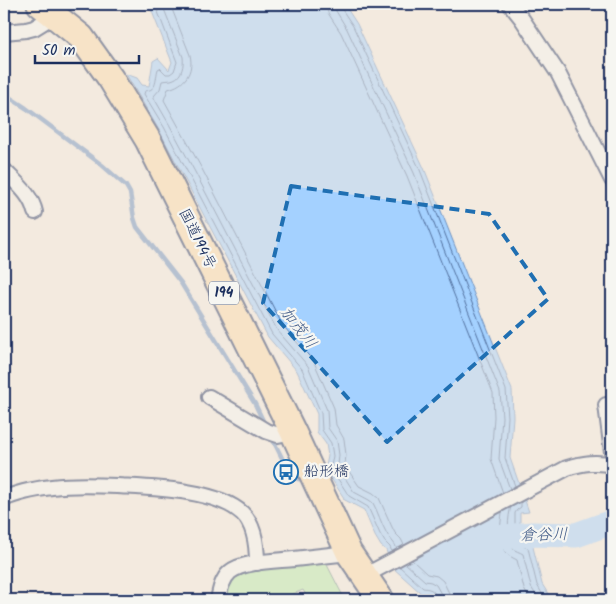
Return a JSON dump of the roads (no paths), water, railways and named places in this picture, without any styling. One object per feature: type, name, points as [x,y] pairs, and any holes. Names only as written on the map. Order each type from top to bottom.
[{"type":"highway","name":"国道194号","points":[[47,9],[81,37],[111,79],[148,140],[293,432],[349,553],[370,573],[381,600]]},
{"type":"street","points":[[510,4],[558,73],[612,180]]},
{"type":"street","points":[[4,32],[34,28],[47,9]]},
{"type":"street","points":[[4,170],[25,191],[33,202],[35,212]]},
{"type":"street","points":[[209,397],[266,431],[278,435],[293,432]]},
{"type":"street","points":[[612,405],[606,405],[612,452]]},
{"type":"street","points":[[370,573],[567,468],[585,463],[612,465]]},
{"type":"street","points":[[4,499],[13,494],[51,487],[80,485],[186,491],[213,498],[231,505],[243,513],[251,526],[257,548],[257,563]]},
{"type":"street","points":[[218,600],[220,588],[230,572],[240,567],[257,563],[349,553]]},
{"type":"water","name":"加茂川","points":[[149,4],[344,4],[357,24],[424,168],[512,390],[513,417],[510,458],[529,512],[520,513],[520,540],[532,543],[542,584],[552,600],[431,600],[428,593],[422,594],[392,567],[386,550],[375,536],[364,510],[343,499],[329,475],[326,466],[328,456],[326,444],[317,432],[317,414],[297,371],[268,337],[159,130],[126,74],[137,78],[142,85],[149,86],[153,61],[158,58],[169,70],[172,62]]},
{"type":"waterway","points":[[4,95],[26,108],[102,165],[126,186],[130,193],[137,227],[181,283],[255,404],[266,427]]},
{"type":"waterway","points":[[271,436],[292,478],[305,480]]},
{"type":"waterway","name":"倉谷川","points":[[487,539],[532,534],[576,535],[612,522]]},
{"type":"place","name":"船形橋","points":[[286,472]]}]
